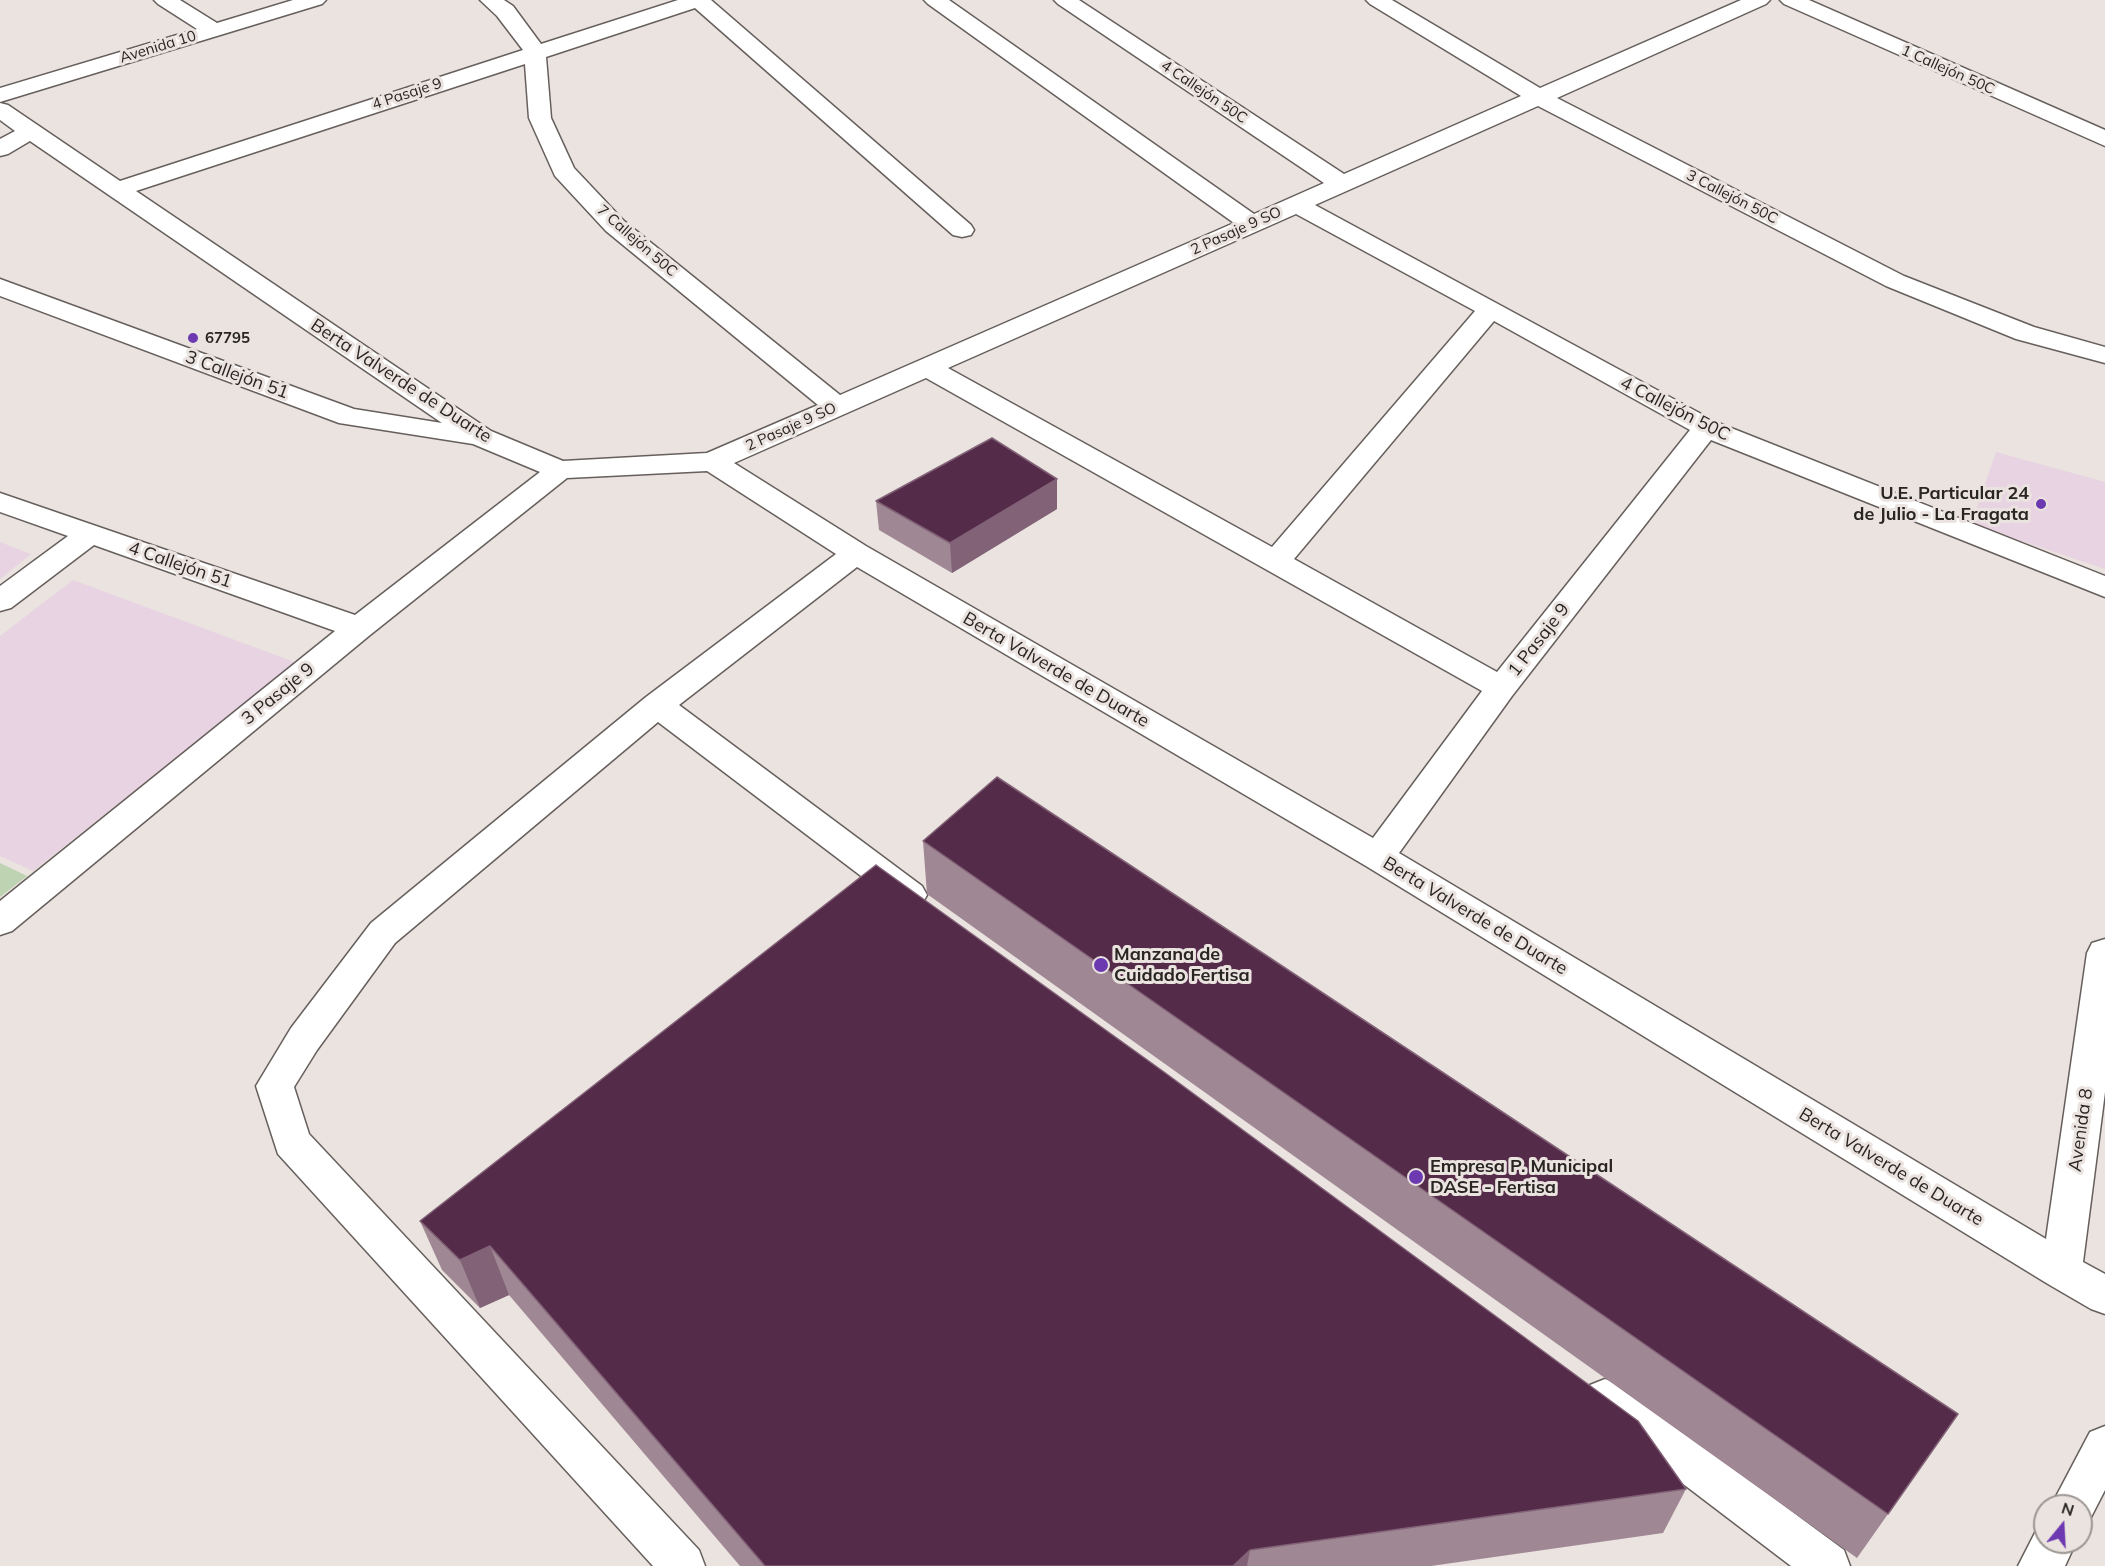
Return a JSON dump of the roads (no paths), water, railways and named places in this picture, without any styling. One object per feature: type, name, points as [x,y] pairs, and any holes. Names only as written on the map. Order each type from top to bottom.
[{"type":"street","points":[[165,0],[214,30]]},
{"type":"street","name":"Avenida 10","points":[[0,95],[315,0]]},
{"type":"street","points":[[491,0],[505,11],[535,52]]},
{"type":"street","points":[[698,0],[962,230]]},
{"type":"street","name":"4 Pasaje 9","points":[[116,190],[698,0]]},
{"type":"street","points":[[935,0],[1252,224]]},
{"type":"street","name":"4 Callejón 50C","points":[[1065,0],[1342,184]]},
{"type":"street","name":"3 Callejón 50C","points":[[1377,0],[1538,98],[1895,281],[2025,333],[2105,356]]},
{"type":"street","name":"2 Pasaje 9 SO","points":[[712,462],[1759,0]]},
{"type":"street","name":"1 Callejón 50C","points":[[1791,0],[2105,139]]},
{"type":"street","name":"7 Callejón 50C","points":[[535,52],[540,118],[562,171],[615,226],[837,406]]},
{"type":"street","name":"Berta Valverde de Duarte","points":[[0,110],[481,437],[560,470],[712,462],[856,553],[1378,856],[2105,1296]]},
{"type":"street","points":[[0,149],[31,131]]},
{"type":"street","name":"4 Callejón 50C","points":[[1296,204],[1706,428],[2105,587]]},
{"type":"street","name":"3 Callejón 51","points":[[0,287],[349,417],[481,437]]},
{"type":"street","points":[[1275,562],[1491,309]]},
{"type":"street","points":[[927,367],[1501,688]]},
{"type":"street","name":"1 Pasaje 9","points":[[1378,856],[1501,688],[1706,428]]},
{"type":"street","name":"3 Pasaje 9","points":[[0,921],[359,628],[560,470]]},
{"type":"street","name":"4 Callejón 51","points":[[0,502],[359,628]]},
{"type":"street","points":[[0,601],[90,534]]},
{"type":"street","points":[[683,1566],[292,1142],[275,1086],[304,1039],[383,933],[657,705],[856,553]]},
{"type":"street","points":[[657,705],[881,895],[934,912]]},
{"type":"street","name":"Avenida 8","points":[[2062,1271],[2105,953]]},
{"type":"street","points":[[1577,1378],[1828,1566]]},
{"type":"street","points":[[2080,1494],[2105,1447]]},
{"type":"place","name":"67795","points":[[193,338]]},
{"type":"place","name":"U.E. Particular 24 de Julio - La Fragata","points":[[2041,504]]},
{"type":"place","name":"Manzana de Cuidado Fertisa","points":[[1101,965]]},
{"type":"place","name":"Empresa P. Municipal DASE - Fertisa","points":[[1416,1177]]}]
